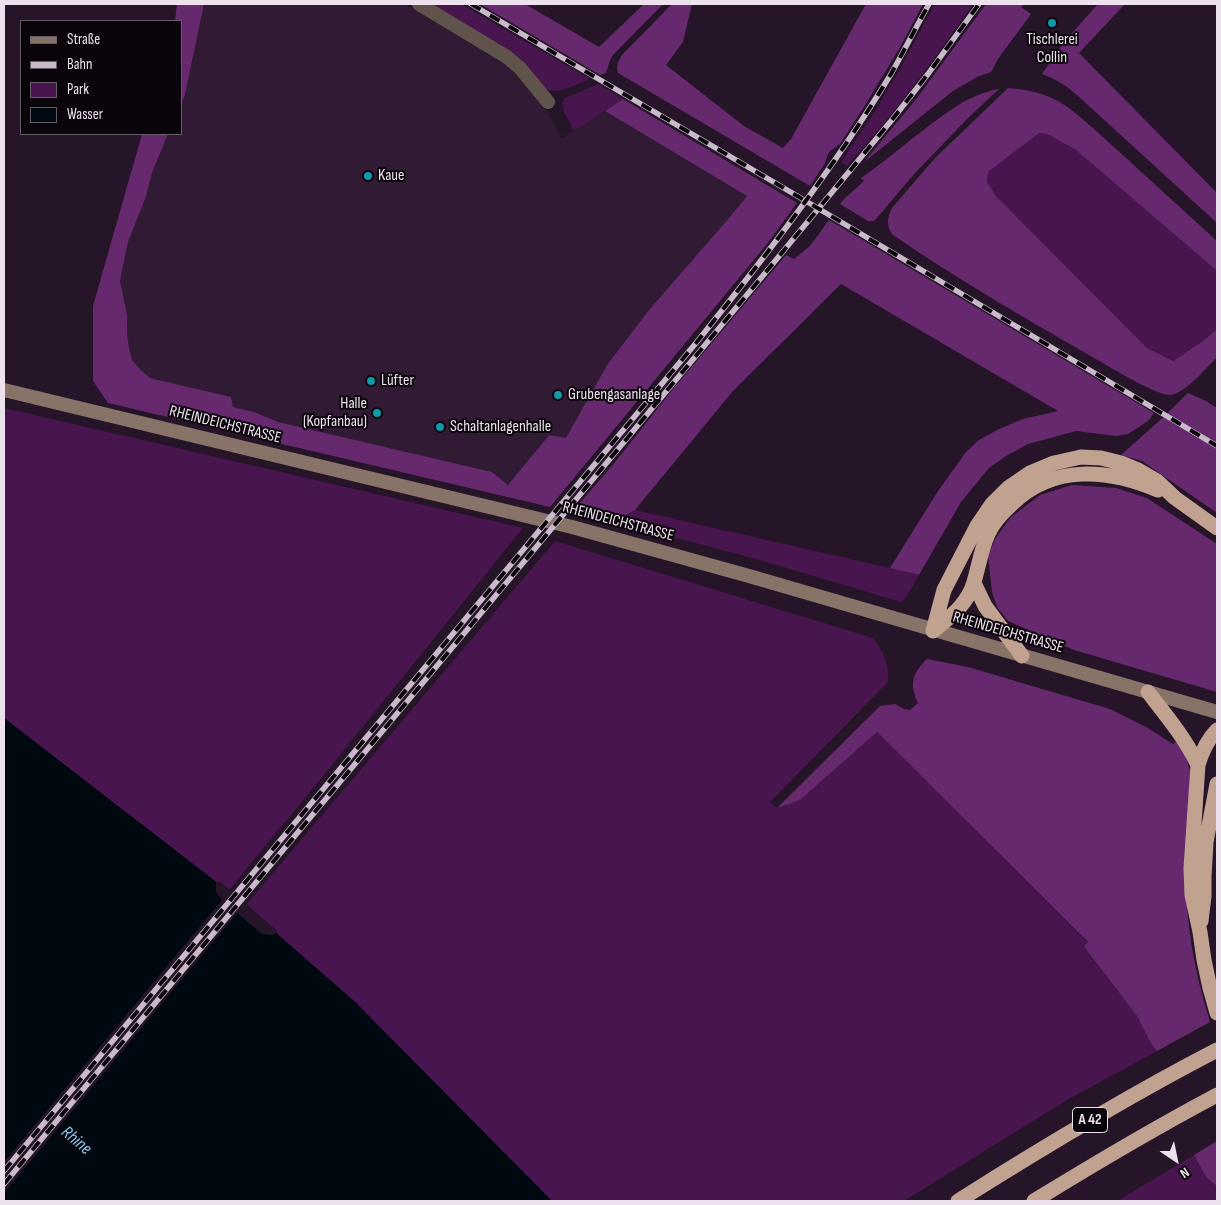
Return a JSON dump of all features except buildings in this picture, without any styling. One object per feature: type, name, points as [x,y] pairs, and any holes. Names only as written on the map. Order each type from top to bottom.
[{"type":"highway","points":[[933,630],[944,590],[977,526],[992,504],[1008,488],[1030,473],[1054,463],[1081,457],[1101,458],[1138,470],[1157,481],[1175,498],[1217,528]]},
{"type":"highway","points":[[933,630],[954,614],[964,602],[974,583],[980,552],[989,532],[1002,514],[1018,498],[1037,485],[1058,477],[1097,474],[1132,480],[1175,498]]},
{"type":"highway","points":[[974,583],[985,606],[1022,656]]},
{"type":"highway","points":[[1148,692],[1180,734],[1198,765]]},
{"type":"highway","points":[[1217,730],[1202,749],[1198,765],[1191,868],[1192,895],[1204,960],[1217,1013]]},
{"type":"highway","points":[[1200,932],[1204,896],[1206,842],[1217,784]]},
{"type":"highway","name":"A 42","points":[[958,1201],[1072,1130],[1217,1050]]},
{"type":"highway","name":"A 42","points":[[1034,1201],[1098,1161],[1217,1095]]},
{"type":"main road","name":"RHEINDEICHSTRASSE","points":[[4,390],[572,527],[749,576],[1217,712]]},
{"type":"street","points":[[420,4],[506,57],[520,68],[548,102]]},
{"type":"shaded area","points":[[177,4],[204,4],[182,102],[182,20],[175,20]]},
{"type":"shaded area","points":[[204,4],[406,4],[508,66],[536,97],[562,138],[605,111],[747,196],[649,310],[607,365],[566,439],[549,435],[508,485],[492,472],[278,422],[254,412],[233,407],[230,397],[150,378],[132,360],[120,281],[128,242],[162,145],[167,135],[182,135],[182,102]]},
{"type":"shaded area","points":[[480,4],[525,4],[599,47],[644,4],[663,4],[614,54],[606,73],[600,75]]},
{"type":"shaded area","points":[[672,4],[692,4],[683,42],[666,65],[744,126],[783,148],[791,139],[866,4],[923,4],[899,49],[864,107],[840,144],[829,152],[824,165],[810,186],[618,73],[618,63],[622,55]]},
{"type":"shaded area","points":[[986,4],[1024,4],[1021,7],[1031,14],[998,59],[991,72],[979,76],[953,91],[864,162],[917,98]]},
{"type":"shaded area","points":[[1098,4],[1125,4],[1079,53],[1217,193],[1217,223],[1074,92],[1042,74],[1064,42]]},
{"type":"shaded area","points":[[1008,88],[1044,95],[1071,110],[1217,241],[1217,271],[1076,150],[1047,134],[1039,133],[988,172],[987,182],[996,196],[1147,348],[1173,361],[1217,329],[1217,357],[1196,379],[1177,393],[1171,395],[1155,391],[1118,372],[966,282],[893,235],[889,229],[889,215],[892,208],[935,158]]},
{"type":"shaded area","points":[[999,89],[915,173],[874,221],[868,221],[840,204],[864,181],[861,178],[943,115],[975,96]]},
{"type":"shaded area","points":[[623,99],[797,203],[767,244],[550,507],[108,403],[93,381],[93,306],[142,135],[168,135],[153,170],[145,199],[128,242],[120,281],[127,315],[129,348],[132,360],[141,370],[150,378],[231,397],[233,407],[254,412],[278,422],[492,472],[508,485],[549,435],[566,438],[607,365],[649,310],[747,196],[605,111]]},
{"type":"shaded area","points":[[829,220],[1154,413],[1148,421],[1128,434],[1116,436],[1076,431],[1028,444],[1006,456],[989,468],[961,502],[919,575],[890,568],[938,491],[966,452],[979,440],[999,429],[1023,419],[1058,411],[841,284],[733,391],[635,510],[614,522],[572,512],[786,255],[794,259],[810,246]]},
{"type":"shaded area","points":[[1188,393],[1217,408],[1217,513],[1142,461],[1121,455]]},
{"type":"shaded area","points":[[1072,485],[1116,488],[1147,498],[1217,544],[1217,692],[1074,650],[1008,621],[997,607],[992,592],[988,556],[995,539],[1011,517],[1040,495]]},
{"type":"shaded area","points":[[927,659],[968,667],[1110,709],[1146,727],[1173,744],[1177,741],[1186,756],[1190,771],[1186,846],[1186,890],[1189,929],[1200,985],[1210,1022],[1157,1051],[1137,1016],[1084,947],[1088,942],[877,732],[800,800],[777,808],[880,706],[895,704],[910,710],[918,703],[913,685],[915,674]]},
{"type":"shaded area","points":[[1217,1141],[1217,1186],[1206,1177],[1194,1155]]},
{"type":"green space","points":[[431,4],[461,4],[590,79],[558,91],[548,90],[522,60]]},
{"type":"green space","points":[[935,4],[973,4],[913,87],[847,166],[841,162],[896,76]]},
{"type":"green space","points":[[598,84],[623,99],[574,131],[564,112],[562,103],[565,98]]},
{"type":"green space","points":[[1039,132],[1047,134],[1076,150],[1217,271],[1217,329],[1203,341],[1173,361],[1147,348],[996,196],[987,182],[988,172]]},
{"type":"green space","points":[[4,408],[523,528],[228,891],[4,718]]},
{"type":"green space","points":[[635,510],[919,575],[901,602],[753,558],[614,522]]},
{"type":"green space","points":[[555,541],[873,638],[885,658],[888,669],[888,682],[770,802],[777,808],[800,800],[877,732],[1088,943],[1084,948],[1137,1016],[1157,1051],[1067,1100],[904,1201],[552,1201],[354,1001],[245,906]]},
{"type":"green space","points":[[1194,1155],[1206,1176],[1217,1186],[1217,1201],[1117,1201]]},
{"type":"water","name":"Rhine","points":[[4,718],[228,891],[354,1001],[552,1201],[4,1201]]},
{"type":"pier","points":[[216,882],[220,882],[229,889],[277,933],[272,935],[262,934],[237,913],[4,1193],[4,1162],[222,900],[216,892]]},
{"type":"railway","points":[[471,4],[1217,446]]},
{"type":"railway","points":[[4,1171],[696,343],[798,212],[846,144],[891,74],[929,4]]},
{"type":"railway","points":[[4,1184],[891,121],[979,4]]},
{"type":"place","name":"Tischlerei Collin","points":[[1052,23]]},
{"type":"place","name":"Kaue","points":[[368,176]]},
{"type":"place","name":"Lüfter","points":[[371,381]]},
{"type":"place","name":"Grubengasanlage","points":[[558,395]]},
{"type":"place","name":"Halle (Kopfanbau)","points":[[377,413]]},
{"type":"place","name":"Schaltanlagenhalle","points":[[440,427]]}]
